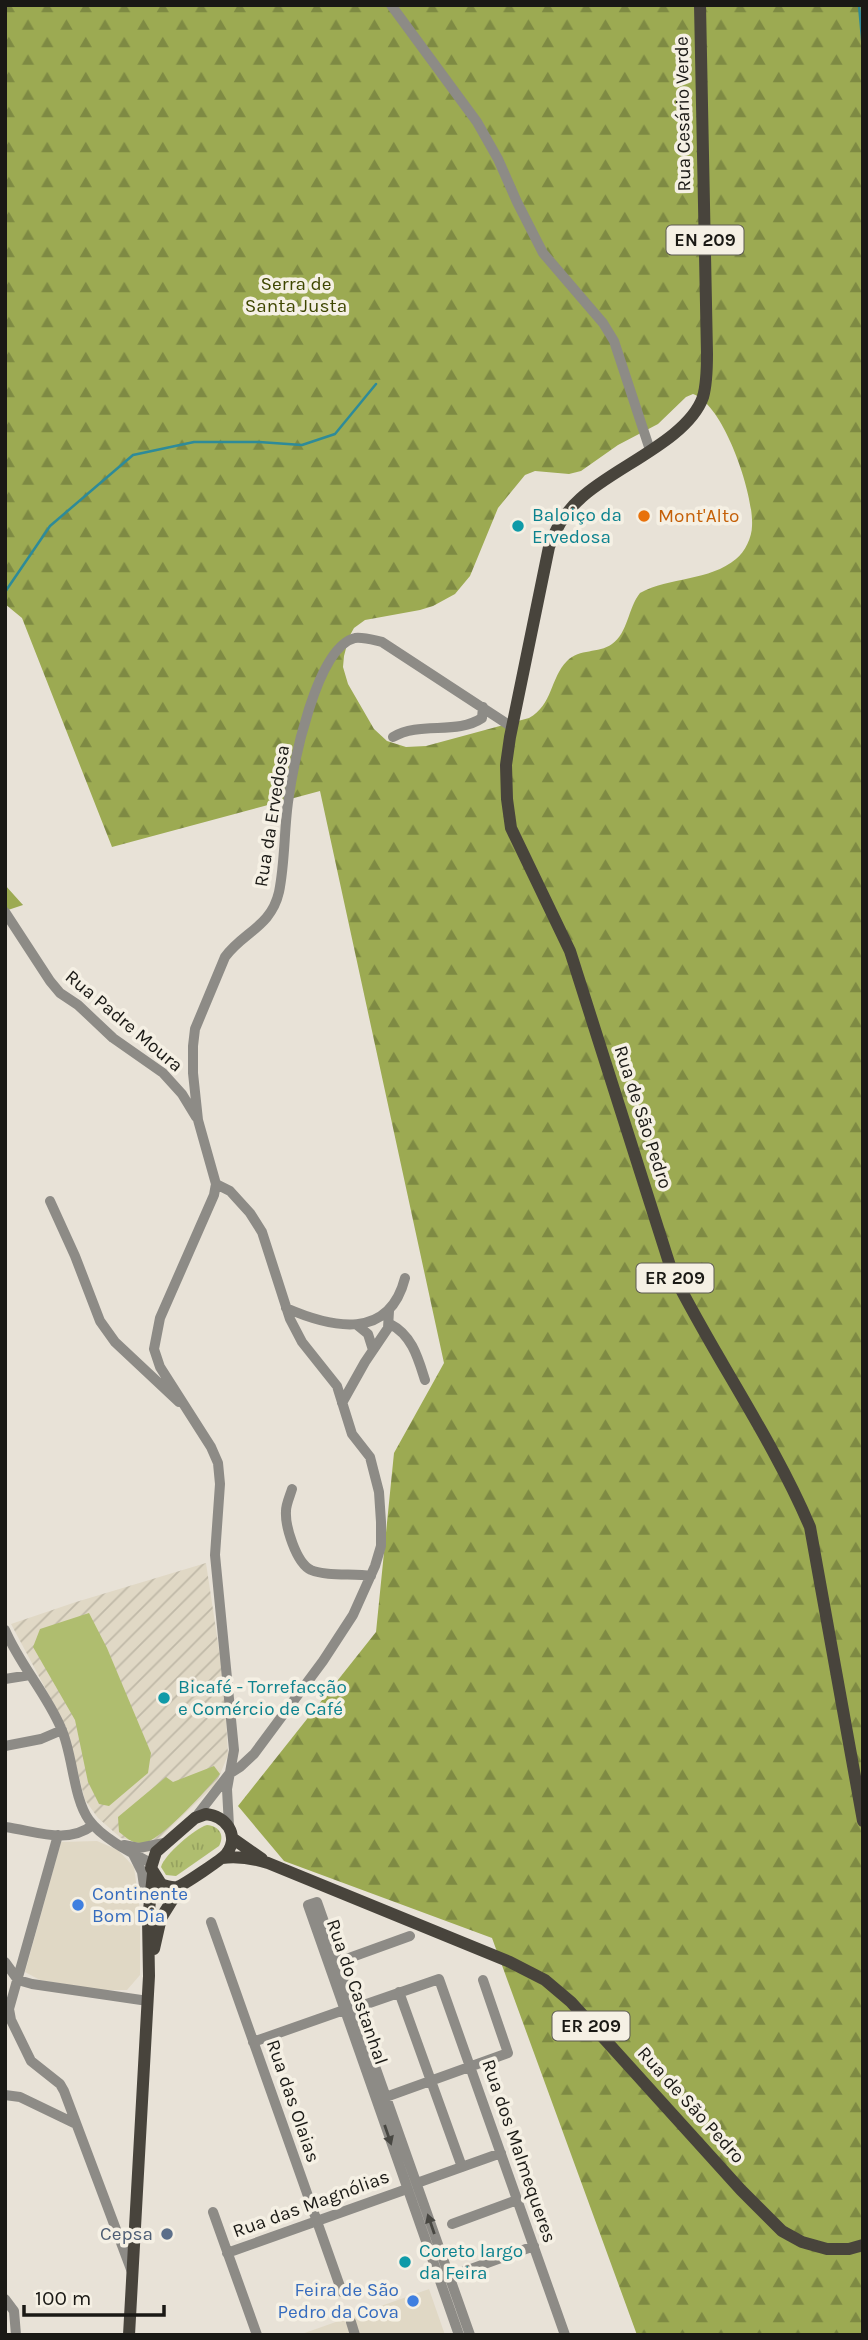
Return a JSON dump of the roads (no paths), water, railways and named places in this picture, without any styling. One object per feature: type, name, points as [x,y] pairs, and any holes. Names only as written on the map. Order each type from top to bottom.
[{"type":"main road","name":"Rua Cesário Verde","points":[[650,450],[678,431],[693,415],[702,398],[706,377],[700,5]]},
{"type":"main road","name":"Rua de São Pedro","points":[[650,450],[581,497],[556,528],[546,560],[506,765],[507,799],[512,828],[570,951],[671,1272],[791,1486],[810,1527],[863,1821]]},
{"type":"main road","name":"ER 209","points":[[195,1818],[200,1815],[213,1815],[223,1820],[231,1832]]},
{"type":"main road","points":[[129,2335],[148,2001],[148,1919],[152,1868],[156,1852],[195,1818]]},
{"type":"main road","name":"Rua de São Pedro","points":[[231,1832],[268,1863]]},
{"type":"main road","points":[[149,1976],[161,1918],[181,1886],[228,1852],[231,1832]]},
{"type":"main road","name":"Rua de São Pedro","points":[[222,1858],[236,1856],[268,1863],[499,1958],[545,1980],[571,2002],[741,2190],[782,2231],[802,2242],[827,2249],[849,2249],[863,2245]]},
{"type":"main road","points":[[152,1868],[161,1884],[181,1886]]},
{"type":"street","points":[[391,5],[477,122],[498,159],[543,253],[603,323],[614,341],[650,450]]},
{"type":"street","name":"Rua da Ervedosa","points":[[216,1184],[198,1121],[192,1073],[195,1029],[225,957],[232,947],[261,925],[272,911],[279,893],[288,804],[298,749],[319,680],[330,659],[342,645],[354,638],[382,642],[483,707],[514,721]]},
{"type":"street","points":[[393,737],[404,730],[463,725],[480,720],[483,707]]},
{"type":"street","name":"Rua Padre Moura","points":[[5,912],[60,993],[78,1005],[113,1038],[163,1073],[182,1094],[198,1121]]},
{"type":"street","points":[[195,1818],[229,1774],[254,1754],[323,1661],[353,1615],[381,1546],[379,1492],[370,1457],[352,1434],[337,1386],[302,1342],[289,1319],[262,1232],[250,1213],[230,1191],[216,1184],[214,1195],[160,1318],[154,1349],[160,1367],[211,1447],[218,1463],[220,1484],[215,1555],[234,1750],[229,1774],[231,1832]]},
{"type":"street","points":[[50,1201],[100,1321],[123,1350],[184,1406]]},
{"type":"street","points":[[286,1308],[333,1325],[357,1325],[372,1321],[389,1311],[402,1290],[405,1278]]},
{"type":"street","points":[[342,1403],[390,1324],[389,1311]]},
{"type":"street","points":[[390,1324],[408,1337],[425,1380]]},
{"type":"street","points":[[357,1325],[369,1334],[373,1350]]},
{"type":"street","points":[[292,1489],[286,1511],[287,1524],[298,1556],[305,1565],[311,1570],[371,1576]]},
{"type":"street","points":[[5,1630],[62,1730],[83,1809],[93,1825],[152,1868]]},
{"type":"street","points":[[5,1679],[30,1675]]},
{"type":"street","points":[[5,1746],[41,1739],[62,1730]]},
{"type":"street","points":[[5,1827],[66,1836],[83,1832],[93,1825]]},
{"type":"street","points":[[58,1835],[8,2018],[32,2060],[60,2084],[132,2272]]},
{"type":"street","points":[[119,1844],[139,1848],[167,1842]]},
{"type":"street","points":[[132,1853],[142,1872],[148,1919]]},
{"type":"street","name":"Rua do Castanhal","points":[[350,2009],[338,1962],[317,1902],[308,1905],[417,2183],[459,2335]]},
{"type":"street","name":"Rua das Olaias","points":[[211,1922],[342,2292]]},
{"type":"street","points":[[338,1962],[410,1936]]},
{"type":"street","points":[[5,1962],[18,1980],[72,1991],[148,2001]]},
{"type":"street","name":"Rua dos Malmequeres","points":[[400,1992],[439,1979],[565,2335]]},
{"type":"street","points":[[382,2099],[508,2053],[483,1980]]},
{"type":"street","points":[[253,2042],[400,1992],[462,2167]]},
{"type":"street","points":[[5,2095],[20,2097],[74,2123]]},
{"type":"street","name":"Rua do Castanhal","points":[[382,2099],[407,2189],[470,2335]]},
{"type":"street","points":[[417,2183],[501,2154]]},
{"type":"street","name":"Rua das Magnólias","points":[[228,2253],[407,2189]]},
{"type":"street","points":[[453,2224],[517,2200]]},
{"type":"street","points":[[213,2212],[257,2335]]},
{"type":"street","points":[[444,2278],[534,2246]]},
{"type":"street","points":[[5,2298],[14,2311],[16,2335]]},
{"type":"street","points":[[351,2322],[355,2335]]},
{"type":"waterway","points":[[859,5],[863,50]]},
{"type":"waterway","points":[[5,592],[50,526],[133,455],[194,442],[302,445],[335,434],[376,384]]},
{"type":"place","name":"Mont'Alto","points":[[644,516]]},
{"type":"place","name":"Baloiço da Ervedosa","points":[[518,526]]},
{"type":"place","name":"Bicafé - Torrefacção e Comércio de Café","points":[[164,1698]]},
{"type":"place","name":"Continente Bom Dia","points":[[78,1905]]},
{"type":"place","name":"Cepsa","points":[[167,2234]]},
{"type":"place","name":"Coreto largo da Feira","points":[[405,2262]]},
{"type":"place","name":"Feira de São Pedro da Cova","points":[[413,2301]]},
{"type":"park label","name":"Serra de Santa Justa","points":[[296,295]]}]
